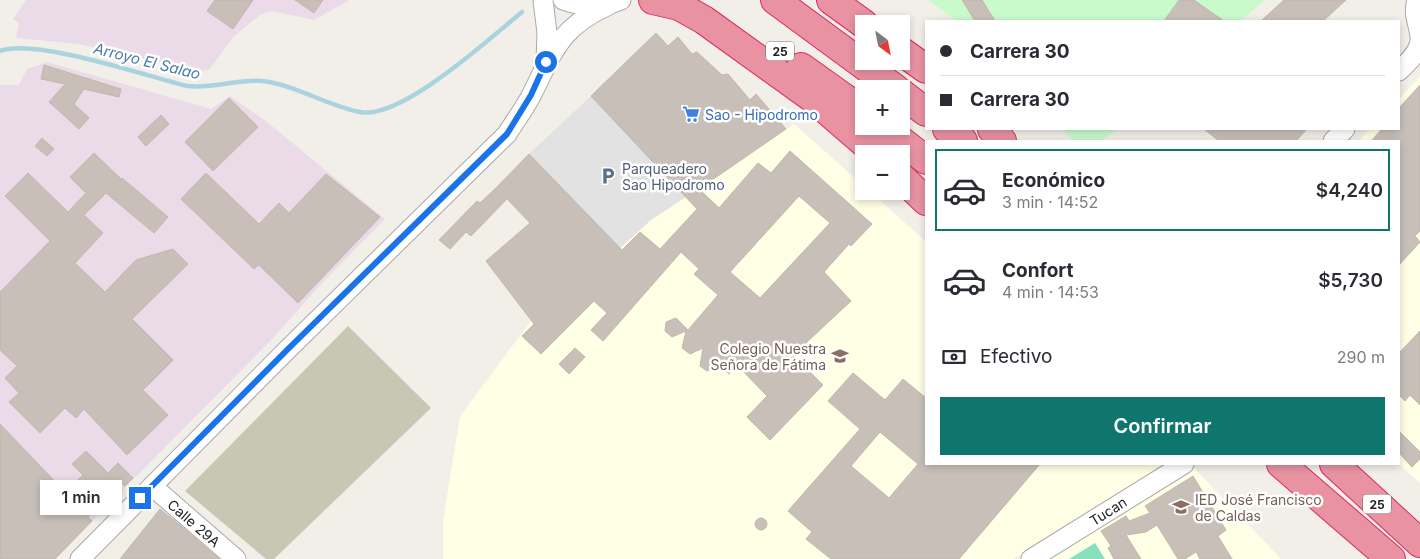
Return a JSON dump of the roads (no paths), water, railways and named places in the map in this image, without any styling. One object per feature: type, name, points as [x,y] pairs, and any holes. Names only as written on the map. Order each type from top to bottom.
[{"type":"highway","points":[[653,0],[679,6],[704,20],[812,97],[867,145]]},
{"type":"highway","name":"25","points":[[708,0],[855,106]]},
{"type":"highway","points":[[775,0],[884,80]]},
{"type":"highway","points":[[831,0],[855,17]]},
{"type":"highway","points":[[910,57],[925,68]]},
{"type":"highway","points":[[910,100],[925,111]]},
{"type":"highway","points":[[948,130],[962,140]]},
{"type":"highway","points":[[993,130],[1001,140]]},
{"type":"highway","points":[[894,135],[925,159]]},
{"type":"highway","points":[[910,186],[925,200]]},
{"type":"highway","name":"25","points":[[1282,465],[1392,559]]},
{"type":"highway","name":"25","points":[[1335,465],[1420,543]]},
{"type":"street","points":[[543,0],[547,33],[546,62]]},
{"type":"street","points":[[563,0],[592,6],[615,3]]},
{"type":"street","points":[[1400,70],[1414,55],[1420,39],[1416,24],[1416,0]]},
{"type":"street","points":[[80,559],[287,350],[507,134],[531,95],[546,62],[573,26],[615,3]]},
{"type":"street","points":[[1334,140],[1344,130]]},
{"type":"street","name":"Tucan","points":[[1031,559],[1182,465]]},
{"type":"street","name":"Calle 29A","points":[[152,486],[236,559]]},
{"type":"waterway","name":"Arroyo El Salao","points":[[0,51],[17,48],[64,54],[187,86],[197,87],[244,81],[262,81],[286,86],[348,109],[360,112],[377,111],[421,91],[444,75],[522,12]]},
{"type":"place","name":"Sao - Hipodromo","points":[[691,114]]},
{"type":"place","name":"Parqueadero Sao Hipodromo","points":[[608,176]]},
{"type":"place","name":"Colegio Nuestra Señora de Fátima","points":[[840,356]]},
{"type":"place","name":"IED José Francisco de Caldas","points":[[1181,507]]}]
